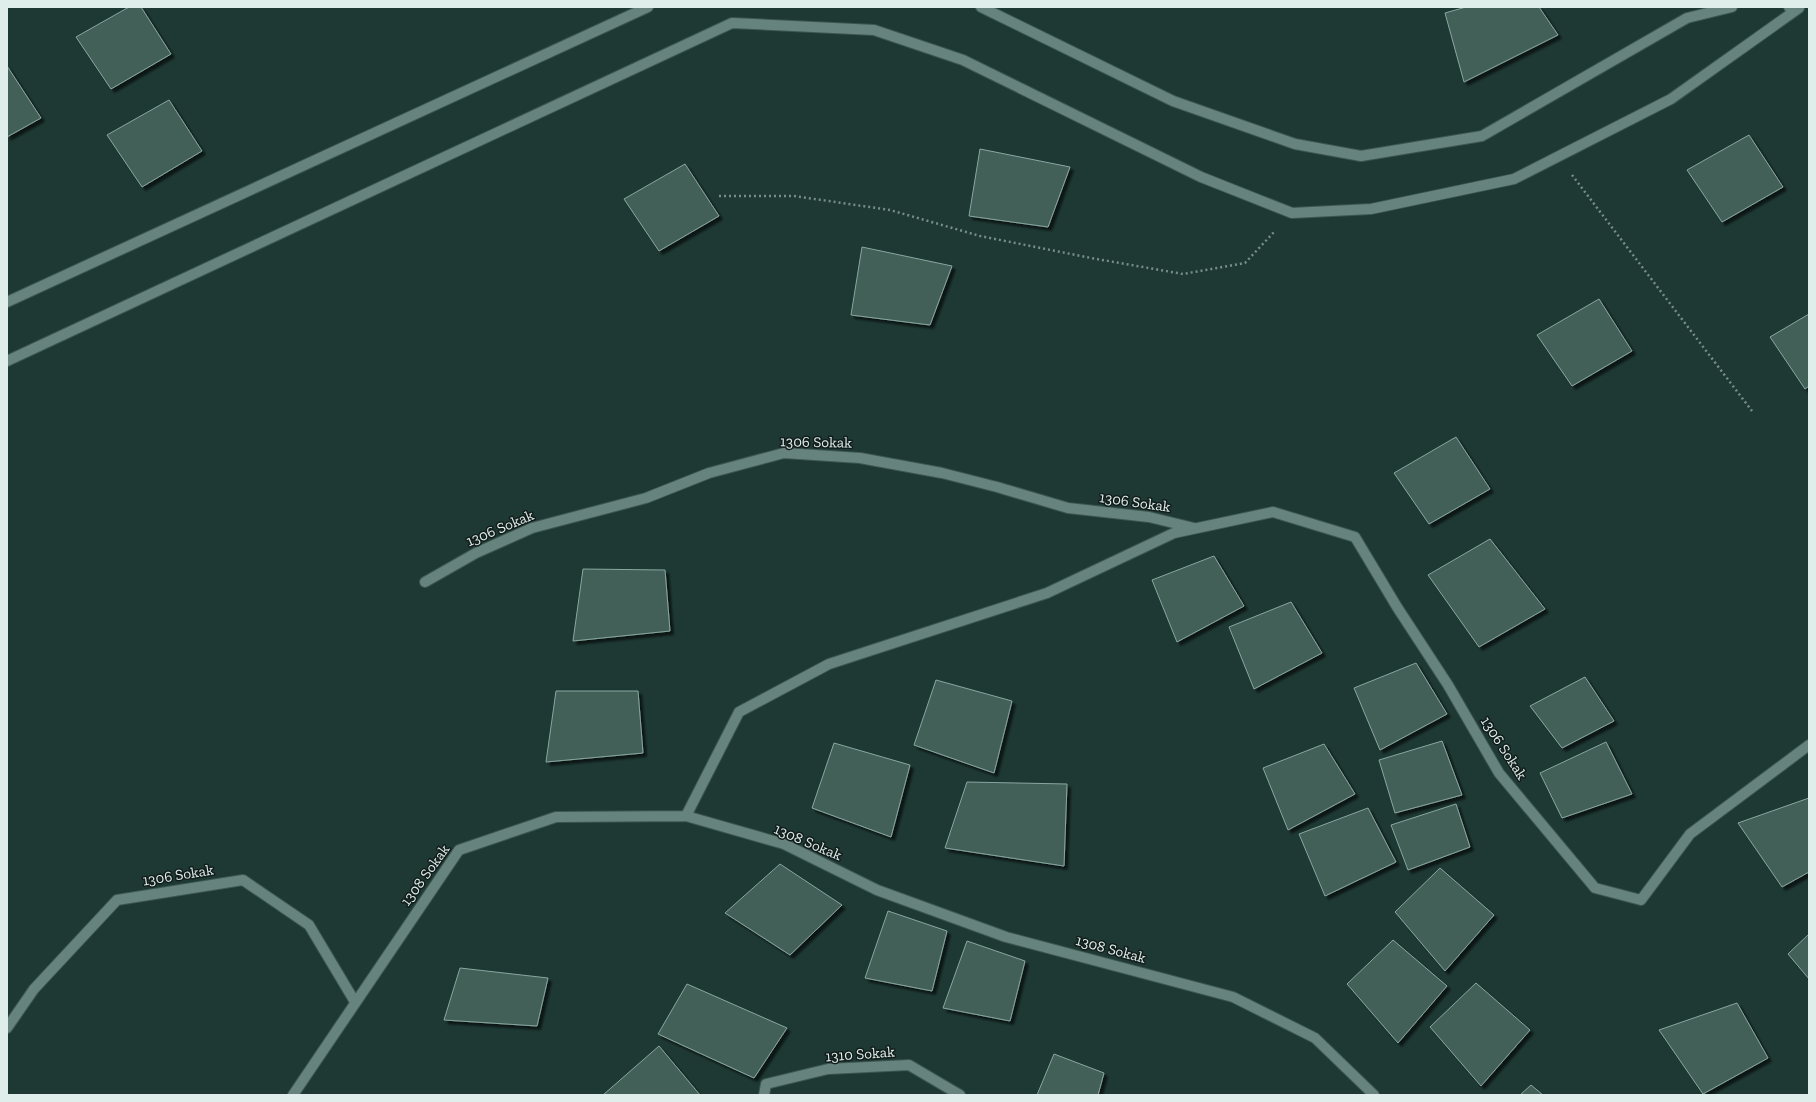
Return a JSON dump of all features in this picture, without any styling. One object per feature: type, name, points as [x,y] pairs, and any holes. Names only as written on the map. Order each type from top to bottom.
[{"type":"street","points":[[7,302],[648,7]]},
{"type":"street","points":[[981,7],[1173,101],[1295,144],[1361,156],[1482,136],[1687,18],[1732,7]]},
{"type":"street","points":[[7,361],[732,23],[874,30],[941,52],[963,60],[1201,177],[1292,214],[1371,209],[1514,179],[1671,99],[1797,8]]},
{"type":"street","name":"1306 Sokak","points":[[425,582],[476,554],[532,528],[646,498],[709,473],[784,453],[860,458],[963,478],[1068,508],[1149,517],[1198,528]]},
{"type":"street","name":"1306 Sokak","points":[[686,816],[738,712],[829,664],[1047,593],[1174,533],[1273,512],[1355,537],[1397,608],[1448,685],[1499,773],[1594,888],[1641,900],[1690,834],[1809,745]]},
{"type":"street","name":"1308 Sokak","points":[[293,1095],[459,850],[556,817],[686,816],[784,844],[877,890],[1006,937],[1233,997],[1315,1038],[1374,1095]]},
{"type":"street","name":"1306 Sokak","points":[[7,1028],[34,989],[117,900],[244,880],[309,925],[355,1002]]},
{"type":"street","name":"1310 Sokak","points":[[764,1095],[766,1084],[828,1069],[909,1065],[960,1095]]},
{"type":"path","points":[[1558,157],[1752,411]]},
{"type":"path","points":[[719,196],[794,196],[890,210],[980,236],[1184,274],[1245,263],[1292,214]]},
{"type":"building","points":[[129,7],[141,7],[171,54],[111,89],[76,37]]},
{"type":"building","points":[[1466,7],[1539,7],[1558,35],[1464,82],[1445,13]]},
{"type":"building","points":[[7,66],[41,118],[7,137]]},
{"type":"building","points":[[169,100],[202,151],[142,187],[107,135]]},
{"type":"building","points":[[1749,135],[1783,187],[1722,222],[1687,170]]},
{"type":"building","points":[[980,149],[1070,167],[1048,227],[969,216]]},
{"type":"building","points":[[685,164],[719,216],[659,251],[624,199]]},
{"type":"building","points":[[862,247],[952,266],[930,325],[851,315]]},
{"type":"building","points":[[1599,299],[1632,351],[1572,386],[1537,335]]},
{"type":"building","points":[[1809,314],[1809,386],[1805,389],[1770,337]]},
{"type":"building","points":[[1456,437],[1490,489],[1429,524],[1394,473]]},
{"type":"building","points":[[1490,539],[1545,609],[1479,647],[1428,575]]},
{"type":"building","points":[[1214,556],[1244,606],[1177,642],[1152,580]]},
{"type":"building","points":[[583,569],[665,570],[670,631],[573,641]]},
{"type":"building","points":[[1291,602],[1322,653],[1254,689],[1229,627]]},
{"type":"building","points":[[1416,663],[1447,714],[1380,750],[1354,688]]},
{"type":"building","points":[[1585,677],[1614,721],[1562,748],[1530,706]]},
{"type":"building","points":[[936,680],[1012,701],[994,773],[914,745]]},
{"type":"building","points":[[556,691],[638,691],[643,753],[546,762]]},
{"type":"building","points":[[1442,741],[1462,795],[1395,813],[1379,760]]},
{"type":"building","points":[[1606,742],[1632,794],[1562,818],[1540,773]]},
{"type":"building","points":[[834,743],[910,765],[891,837],[812,808]]},
{"type":"building","points":[[1324,744],[1355,794],[1288,830],[1263,768]]},
{"type":"building","points":[[967,782],[1067,784],[1064,866],[945,848]]},
{"type":"building","points":[[1809,798],[1809,872],[1782,887],[1738,823]]},
{"type":"building","points":[[1456,804],[1470,847],[1408,870],[1391,825]]},
{"type":"building","points":[[1368,808],[1396,862],[1325,896],[1299,834]]},
{"type":"building","points":[[780,864],[842,905],[790,955],[725,913]]},
{"type":"building","points":[[1440,868],[1494,915],[1445,971],[1395,912]]},
{"type":"building","points":[[888,911],[947,931],[932,991],[865,978]]},
{"type":"building","points":[[1809,934],[1809,979],[1788,954]]},
{"type":"building","points":[[1393,940],[1447,986],[1398,1043],[1347,984]]},
{"type":"building","points":[[967,941],[1025,961],[1010,1021],[943,1008]]},
{"type":"building","points":[[460,968],[548,978],[537,1026],[444,1020]]},
{"type":"building","points":[[1476,983],[1530,1030],[1481,1086],[1430,1027]]},
{"type":"building","points":[[687,984],[787,1028],[754,1078],[658,1034]]},
{"type":"building","points":[[1737,1003],[1768,1058],[1703,1094],[1659,1030]]},
{"type":"building","points":[[659,1046],[700,1095],[603,1095]]},
{"type":"building","points":[[1054,1054],[1104,1073],[1098,1095],[1037,1095]]},
{"type":"building","points":[[1531,1085],[1543,1095],[1520,1095]]}]
